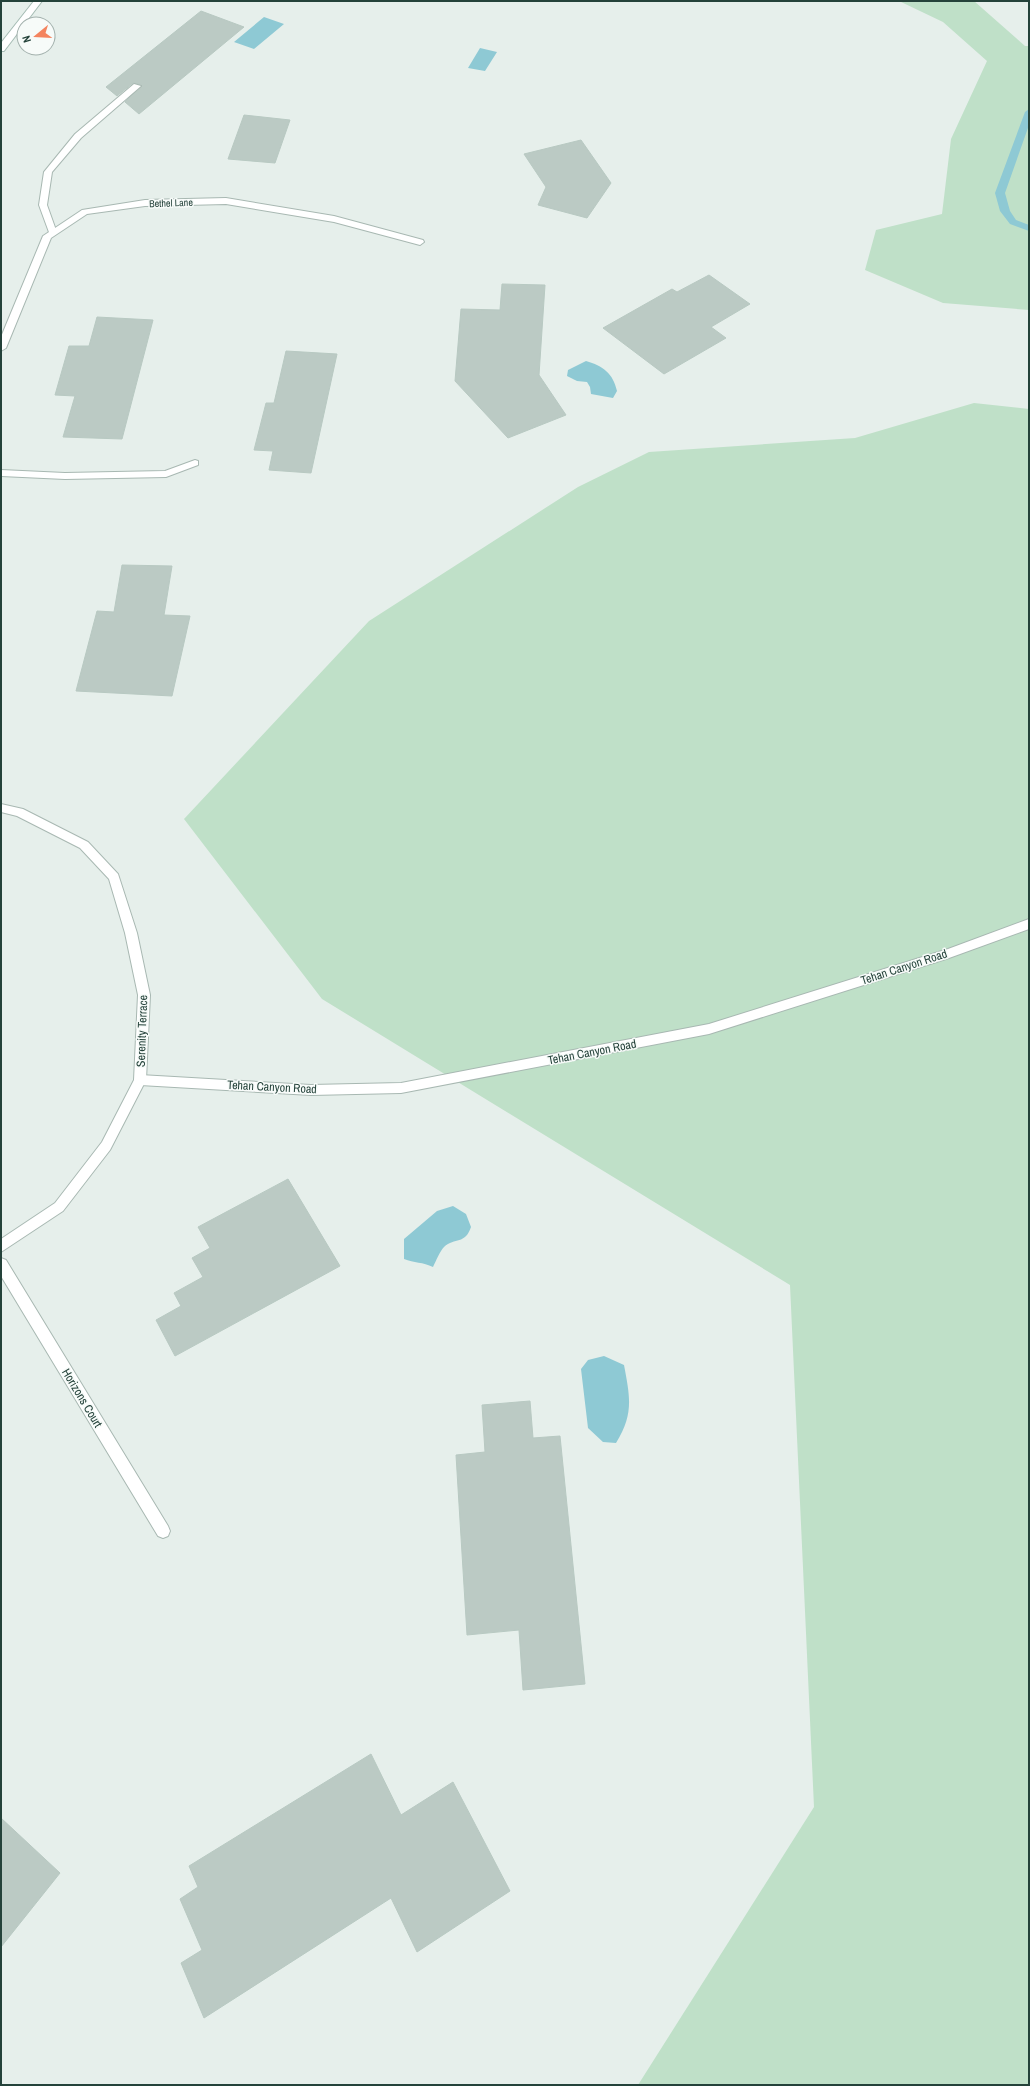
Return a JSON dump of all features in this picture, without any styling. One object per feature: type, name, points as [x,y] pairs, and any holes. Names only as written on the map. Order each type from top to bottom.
[{"type":"street","points":[[1,49],[24,17],[38,1]]},
{"type":"street","points":[[53,232],[43,205],[48,172],[78,136],[137,86]]},
{"type":"street","name":"Bethel Lane","points":[[1,348],[47,236],[85,212],[145,203],[226,201],[334,219],[420,242]]},
{"type":"street","points":[[1,473],[65,476],[166,474],[195,463]]},
{"type":"street","name":"Serenity Terrace","points":[[1,808],[19,812],[84,845],[114,877],[131,933],[144,995],[140,1080],[106,1146],[59,1207],[1,1246]]},
{"type":"street","name":"Tehan Canyon Road","points":[[140,1080],[311,1090],[401,1088],[709,1029],[949,953],[1029,924]]},
{"type":"street","name":"Horizons Court","points":[[1,1264],[164,1531]]},
{"type":"green space","points":[[899,1],[974,1],[1025,46],[1029,46],[1029,310],[943,303],[865,270],[876,230],[942,214],[951,139],[987,61],[943,22]]},
{"type":"green space","points":[[974,403],[1029,409],[1029,2085],[638,2085],[814,1807],[790,1285],[322,999],[184,819],[369,621],[578,487],[649,452],[855,438]]},
{"type":"water","points":[[264,17],[284,24],[254,49],[234,42]]},
{"type":"water","points":[[480,48],[497,52],[485,71],[468,68]]},
{"type":"water","points":[[586,361],[602,368],[613,379],[617,391],[613,398],[591,394],[590,387],[587,382],[577,381],[567,376],[568,370]]},
{"type":"water","points":[[453,1206],[466,1214],[471,1227],[469,1233],[463,1239],[452,1242],[444,1247],[433,1267],[404,1259],[404,1239],[437,1211]]},
{"type":"water","points":[[604,1356],[624,1365],[628,1387],[628,1414],[622,1433],[616,1443],[603,1442],[588,1428],[581,1369],[588,1360]]},
{"type":"building","points":[[201,11],[244,27],[139,114],[125,102],[142,85],[133,83],[117,96],[106,87]]},
{"type":"building","points":[[244,115],[290,120],[275,163],[228,159]]},
{"type":"building","points":[[581,140],[611,183],[587,218],[538,205],[546,187],[524,154]]},
{"type":"building","points":[[709,275],[750,304],[711,327],[726,338],[664,374],[603,328],[672,289],[677,292]]},
{"type":"building","points":[[502,284],[545,285],[539,375],[566,415],[508,438],[455,381],[461,309],[500,310]]},
{"type":"building","points":[[97,317],[153,320],[122,439],[63,437],[75,396],[55,395],[69,346],[89,346]]},
{"type":"building","points":[[286,351],[337,354],[311,473],[269,470],[273,451],[254,450],[266,403],[274,403]]},
{"type":"building","points":[[122,565],[172,566],[164,615],[190,616],[172,696],[76,691],[97,611],[114,612]]},
{"type":"building","points":[[288,1179],[340,1266],[175,1356],[156,1320],[181,1306],[174,1293],[203,1277],[192,1258],[210,1248],[198,1227]]},
{"type":"building","points":[[530,1401],[533,1438],[560,1436],[585,1684],[523,1690],[519,1630],[467,1635],[456,1455],[485,1452],[482,1405]]},
{"type":"building","points":[[371,1754],[401,1815],[453,1782],[510,1891],[417,1952],[391,1898],[204,2018],[181,1963],[202,1950],[180,1899],[198,1887],[189,1866]]},
{"type":"building","points":[[1,1818],[60,1873],[1,1947]]},
{"type":"waterway","points":[[1029,112],[1000,193],[1005,211],[1013,222],[1029,228]]}]
